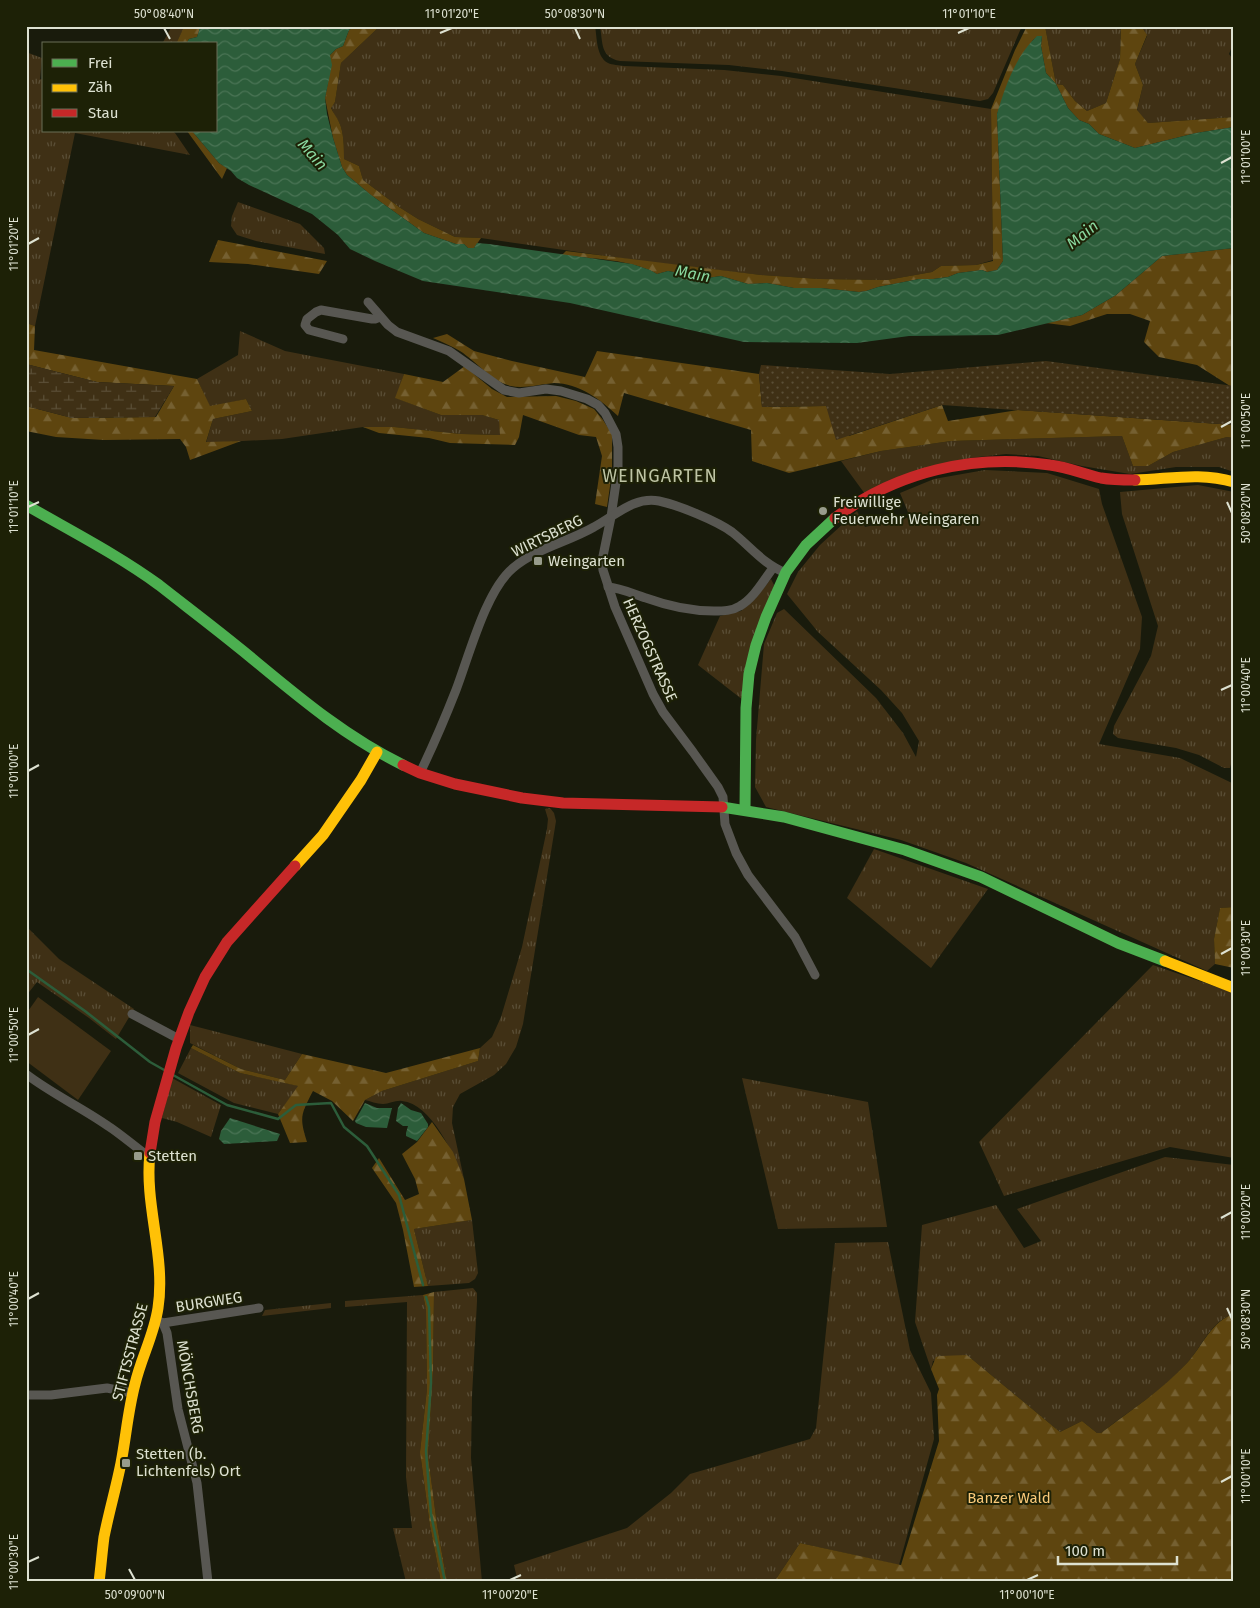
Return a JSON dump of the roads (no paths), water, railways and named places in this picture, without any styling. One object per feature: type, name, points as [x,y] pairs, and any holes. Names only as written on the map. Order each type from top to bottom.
[{"type":"street","name":"HERZOGSTRASSE","points":[[368,302],[397,332],[449,351],[504,390],[519,393],[546,389],[561,390],[598,405],[611,423],[616,434],[618,447],[618,469],[602,561],[615,607],[653,694],[663,712],[718,787],[723,797],[725,824],[736,853],[761,894],[795,937],[815,975]]},
{"type":"street","points":[[343,339],[309,330],[306,325],[307,319],[321,310],[372,319],[380,316]]},
{"type":"street","points":[[745,810],[744,754],[750,672],[767,613],[786,573],[802,550],[835,517],[849,507],[921,473],[948,467],[993,462],[1026,462],[1065,467],[1104,479],[1121,481],[1147,481],[1202,476],[1222,478],[1234,482]]},
{"type":"street","name":"WIRTSBERG","points":[[420,773],[439,733],[493,594],[503,578],[512,569],[534,555],[581,534],[637,502],[649,500],[672,505],[724,527],[773,568],[786,573]]},
{"type":"street","points":[[26,505],[116,557],[157,584],[232,642],[318,713],[377,752],[420,773],[455,784],[491,792],[564,803],[724,807],[784,817],[937,860],[981,877],[1118,943],[1234,988]]},
{"type":"street","points":[[608,587],[622,589],[676,608],[699,611],[724,611],[741,606],[750,598],[773,568]]},
{"type":"street","name":"STIFTSSTRASSE","points":[[99,1582],[106,1530],[121,1464],[132,1392],[141,1362],[160,1322],[160,1268],[152,1213],[148,1156],[157,1114],[187,1014],[201,984],[227,942],[323,835],[377,752]]},
{"type":"street","points":[[132,1014],[179,1039]]},
{"type":"street","points":[[26,1074],[47,1090],[110,1127],[148,1156]]},
{"type":"street","name":"BURGWEG","points":[[160,1322],[259,1308]]},
{"type":"street","name":"MÖNCHSBERG","points":[[160,1322],[167,1333],[178,1409],[197,1484],[208,1582]]},
{"type":"street","points":[[26,1395],[51,1395],[107,1388],[132,1392]]},
{"type":"water","name":"Main","points":[[199,26],[356,26],[349,30],[343,46],[336,49],[330,55],[332,65],[325,98],[327,114],[342,167],[347,175],[371,195],[424,233],[456,244],[464,244],[468,248],[474,248],[477,243],[489,244],[632,264],[657,274],[668,271],[707,278],[721,276],[748,284],[767,283],[794,288],[821,288],[859,292],[919,279],[948,277],[958,273],[982,270],[987,272],[997,270],[1003,261],[997,114],[1017,62],[1037,36],[1042,36],[1041,46],[1046,73],[1056,84],[1068,108],[1079,120],[1089,124],[1099,134],[1135,148],[1196,133],[1234,127],[1234,248],[1162,256],[1116,295],[1082,315],[998,335],[909,336],[857,343],[744,342],[570,303],[423,281],[350,249],[338,235],[312,214],[249,185],[219,163],[193,132],[218,132],[218,42],[187,42],[189,39],[197,37]]},
{"type":"water","points":[[365,1103],[377,1108],[392,1108],[387,1128],[366,1127],[356,1123],[355,1121]]},
{"type":"water","points":[[401,1103],[411,1110],[421,1113],[428,1124],[428,1127],[417,1141],[406,1136],[408,1126],[403,1126],[396,1121],[398,1108]]},
{"type":"water","points":[[230,1118],[280,1134],[277,1141],[224,1144],[219,1139],[221,1131]]},
{"type":"waterway","points":[[26,969],[85,1011],[150,1062],[166,1071]]},
{"type":"waterway","points":[[173,1075],[227,1105],[278,1119],[296,1105],[331,1103],[344,1127],[367,1146],[399,1195],[423,1285]]},
{"type":"waterway","points":[[426,1297],[429,1307],[431,1383],[426,1451],[431,1514],[445,1582]]},
{"type":"place","name":"Freiwillige Feuerwehr Weingaren","points":[[823,511]]},
{"type":"place","name":"Weingarten","points":[[538,561]]},
{"type":"place","name":"Stetten","points":[[138,1156]]},
{"type":"place","name":"Stetten (b. Lichtenfels) Ort","points":[[126,1463]]},
{"type":"district","name":"WEINGARTEN","points":[[660,476]]},
{"type":"park label","name":"Banzer Wald","points":[[1009,1498]]}]
